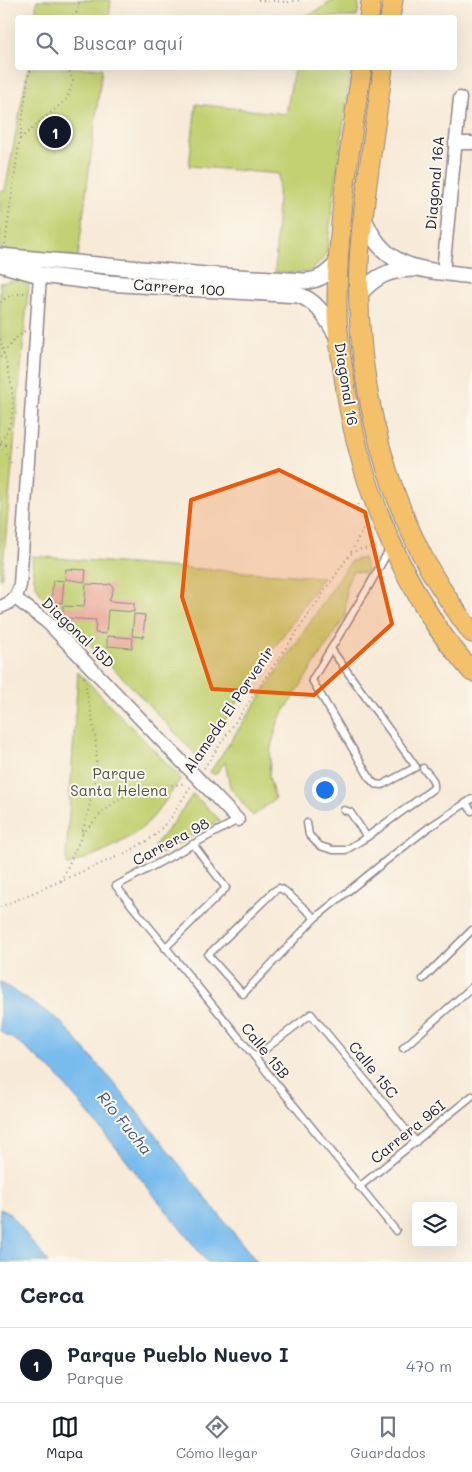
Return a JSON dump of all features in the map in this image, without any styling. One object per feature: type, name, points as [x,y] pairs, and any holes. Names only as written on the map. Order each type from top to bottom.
[{"type":"main road","points":[[369,15],[371,0]]},
{"type":"main road","points":[[390,15],[393,0]]},
{"type":"main road","name":"Diagonal 16","points":[[362,70],[346,177],[337,299],[338,339],[347,400],[368,485],[388,546],[436,625],[472,672]]},
{"type":"main road","name":"Diagonal 16","points":[[384,70],[363,216],[359,263],[360,330],[364,368],[378,438],[391,480],[412,535],[430,570],[472,633]]},
{"type":"street","name":"Diagonal 16A","points":[[443,272],[460,98]]},
{"type":"street","points":[[455,143],[472,142]]},
{"type":"street","points":[[363,216],[369,232],[376,243],[398,261],[420,268],[472,276]]},
{"type":"street","name":"Carrera 100","points":[[1,259],[40,275],[107,284],[316,281],[339,262]]},
{"type":"street","name":"Carrera 100","points":[[1,259],[206,282],[298,295],[306,298],[319,308],[338,339]]},
{"type":"street","points":[[359,295],[373,281],[388,272],[420,268]]},
{"type":"street","points":[[0,607],[8,604],[15,598],[20,585],[40,275]]},
{"type":"street","name":"Diagonal 15D","points":[[15,598],[48,623],[238,820]]},
{"type":"lane","points":[[331,649],[416,767],[382,785],[375,784],[312,680],[369,586],[388,546]]},
{"type":"lane","points":[[307,823],[310,835],[320,846],[333,850],[346,850],[434,788],[432,779],[423,768]]},
{"type":"lane","points":[[315,918],[285,890],[279,888],[208,955],[243,994],[315,918],[390,857],[428,828],[469,801],[472,812]]},
{"type":"lane","points":[[344,810],[350,812],[367,837]]},
{"type":"lane","name":"Carrera 98","points":[[116,886],[238,820]]},
{"type":"lane","points":[[166,948],[226,888],[193,844]]},
{"type":"lane","name":"Calle 15B","points":[[116,886],[396,1232]]},
{"type":"lane","points":[[423,979],[472,930]]},
{"type":"lane","points":[[403,1048],[472,987]]},
{"type":"lane","name":"Calle 15C","points":[[254,1057],[311,1014],[416,1142]]},
{"type":"lane","name":"Carrera 96I","points":[[360,1187],[472,1096]]},
{"type":"path","points":[[76,15],[80,0]]},
{"type":"path","points":[[258,0],[288,2],[301,0]]},
{"type":"path","points":[[1,259],[29,72],[32,70]]},
{"type":"path","points":[[20,140],[67,100],[73,81],[69,70]]},
{"type":"path","points":[[0,302],[10,296],[31,292]]},
{"type":"path","points":[[0,357],[26,329]]},
{"type":"path","points":[[0,339],[13,395],[13,408],[11,421],[0,444]]},
{"type":"path","points":[[0,444],[29,448]]},
{"type":"path","points":[[0,444],[12,464]]},
{"type":"path","name":"Alameda El Porvenir","points":[[0,907],[128,852],[153,837],[171,818],[350,554],[365,525]]},
{"type":"path","points":[[350,554],[357,550],[388,546]]},
{"type":"path","points":[[61,881],[82,834],[95,777],[96,747],[82,658]]},
{"type":"path","points":[[82,834],[100,814],[126,796],[149,789],[186,783],[197,777]]},
{"type":"highlighted area","points":[[279,470],[365,512],[392,624],[314,695],[212,689],[182,597],[191,500]]},
{"type":"green space","points":[[37,0],[111,0],[109,15],[35,15]]},
{"type":"green space","points":[[334,0],[358,0],[357,15],[307,15]]},
{"type":"green space","points":[[28,70],[102,70],[78,257],[0,249],[0,191],[5,191]]},
{"type":"green space","points":[[294,70],[351,70],[326,256],[306,273],[275,272],[279,174],[189,166],[196,104],[286,114]]},
{"type":"green space","points":[[23,279],[29,282],[2,576],[0,579],[0,283]]},
{"type":"green space","points":[[32,556],[323,577],[199,758],[127,682],[48,604],[39,592],[35,582]]},
{"type":"green space","points":[[363,558],[368,574],[353,571],[347,584],[345,617],[279,719],[271,746],[269,777],[275,799],[253,816],[230,787],[225,762],[215,775],[210,772],[351,561]]},
{"type":"green space","name":"Parque Santa Helena","points":[[78,672],[181,778],[156,814],[137,832],[112,847],[67,866],[66,859]]},
{"type":"green space","points":[[193,794],[220,820],[160,854],[154,846]]},
{"type":"water","name":"Río Fucha","points":[[0,982],[59,1020],[114,1083],[257,1262],[207,1262],[56,1074],[18,1042],[0,1031]]},
{"type":"water","points":[[0,1209],[9,1213],[48,1262],[0,1262]]},
{"type":"building","points":[[66,569],[86,570],[85,582],[65,579]]},
{"type":"building","points":[[53,580],[64,581],[62,603],[51,602]]},
{"type":"building","points":[[86,584],[111,584],[113,590],[109,601],[134,603],[134,612],[108,610],[106,634],[95,633],[96,620],[63,618],[63,606],[84,607]]},
{"type":"building","points":[[134,614],[145,615],[143,637],[132,636]]},
{"type":"building","points":[[107,636],[133,638],[132,648],[107,646]]},
{"type":"place","name":"Parque Pueblo Nuevo I","points":[[55,132]]}]
